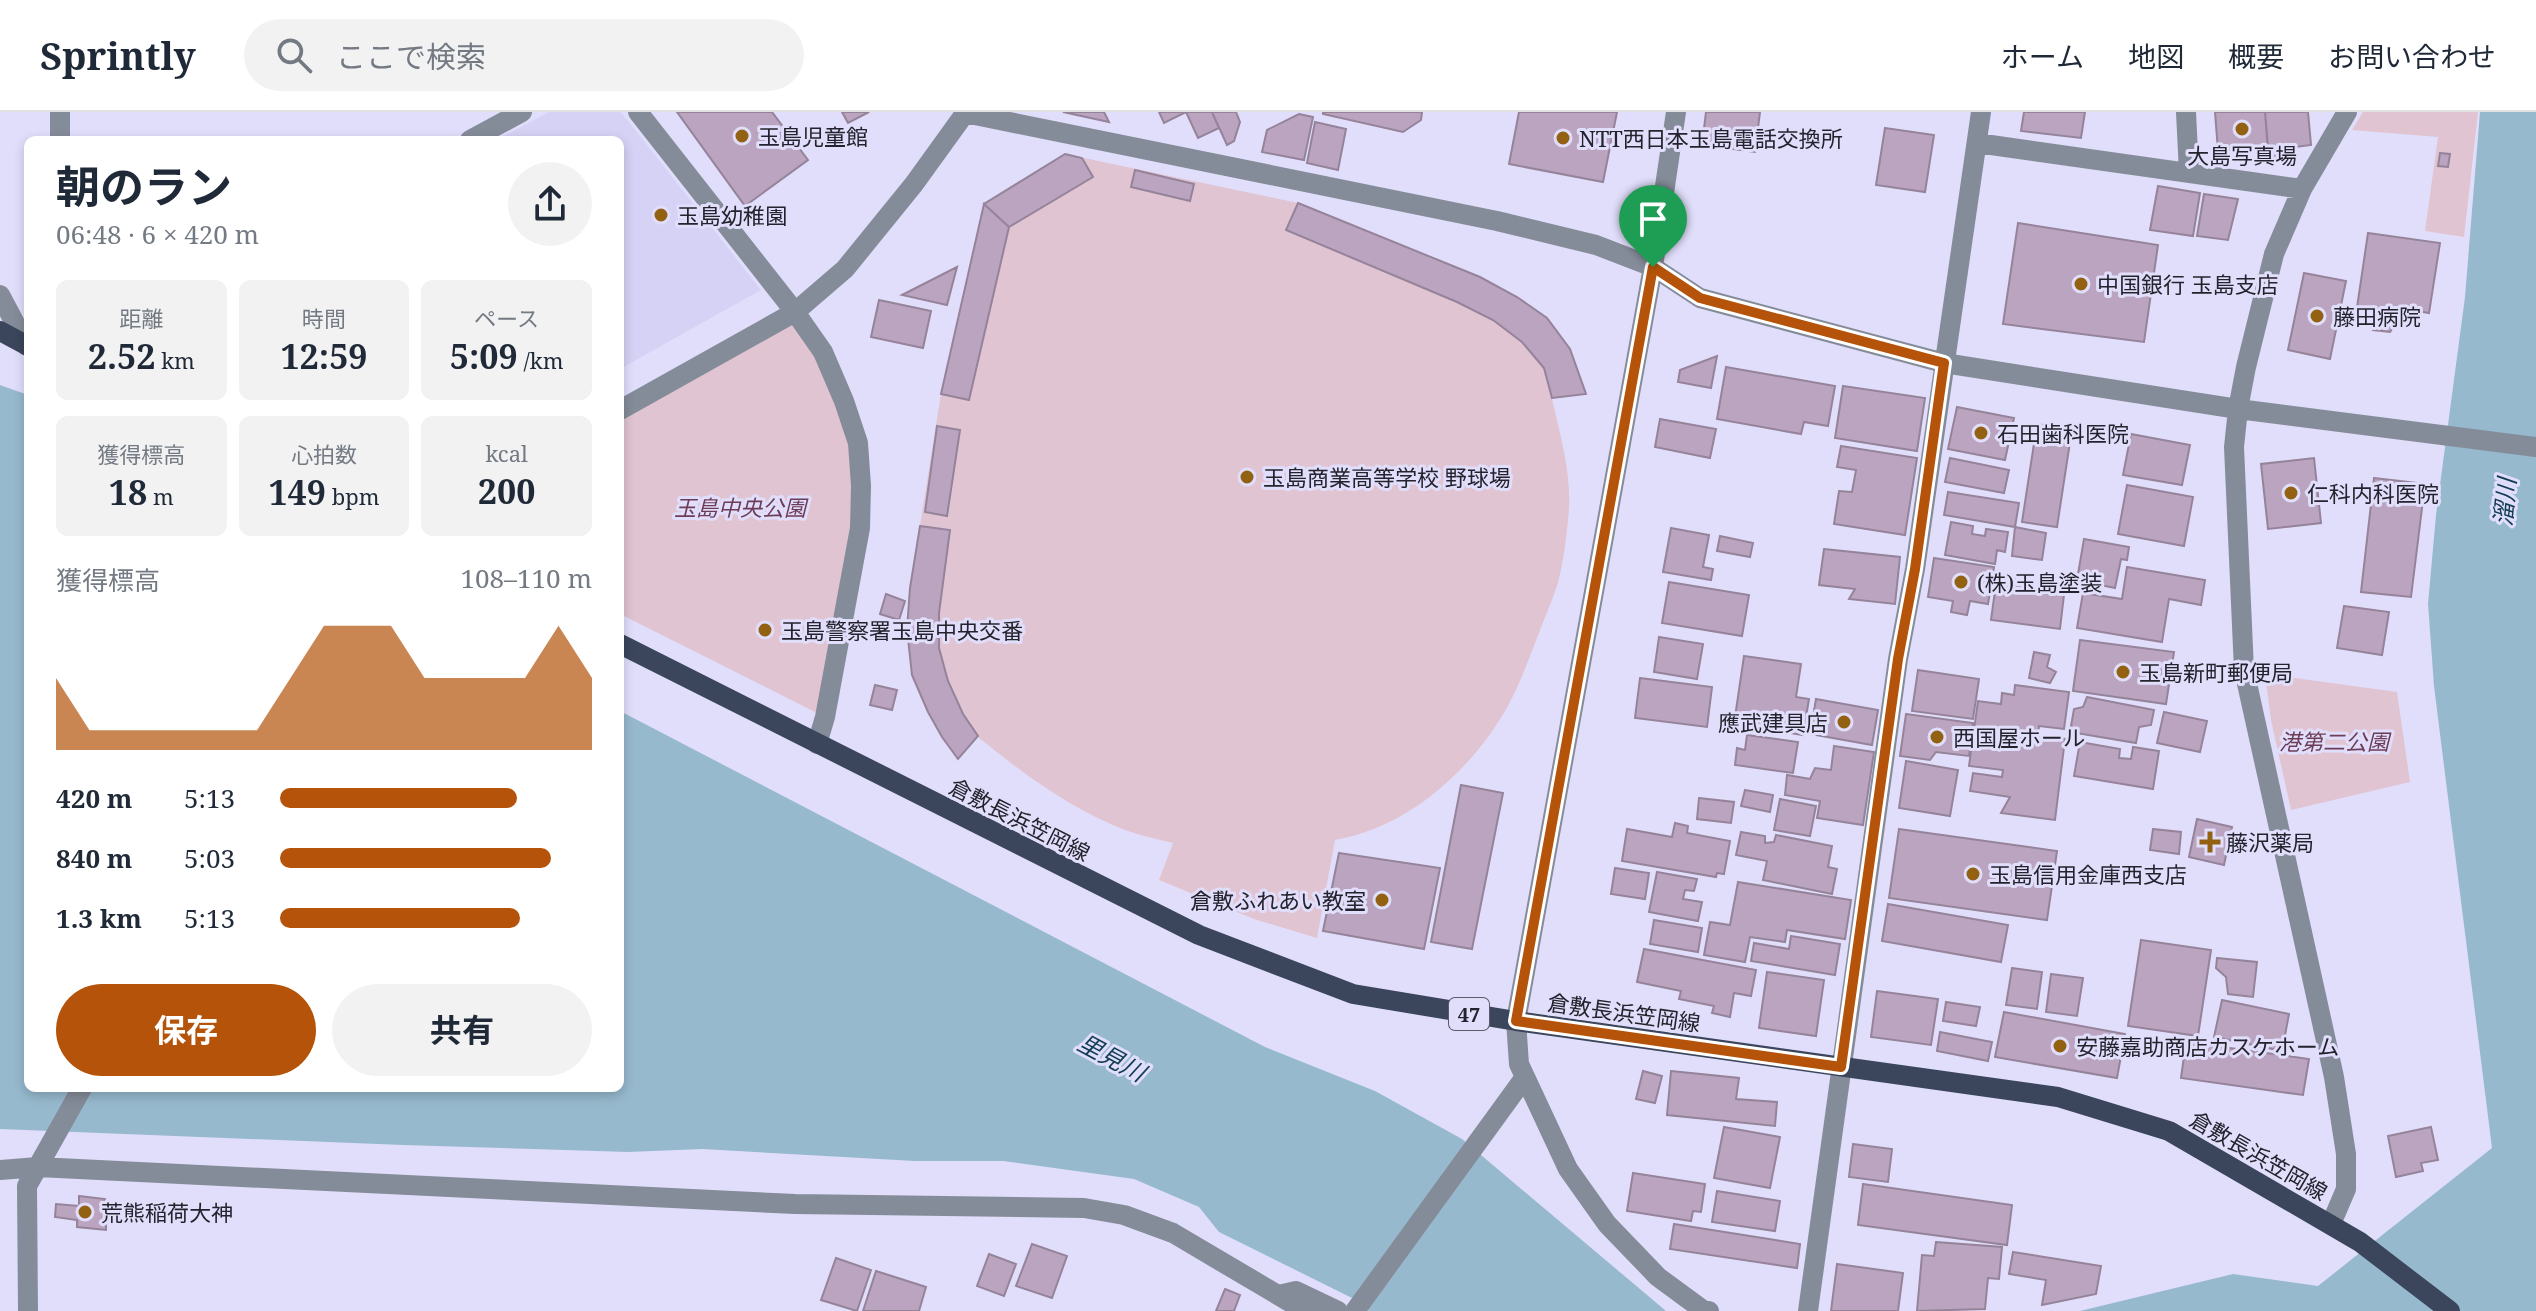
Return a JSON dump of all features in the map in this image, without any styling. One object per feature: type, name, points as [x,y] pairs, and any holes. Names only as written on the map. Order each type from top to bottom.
[{"type":"main road","points":[[0,331],[24,344]]},
{"type":"main road","name":"倉敷長浜笠岡線","points":[[624,646],[1199,935],[1353,994],[1516,1021],[2058,1097],[2169,1131],[2360,1242],[2450,1311]]},
{"type":"street","points":[[60,112],[60,136]]},
{"type":"street","points":[[477,136],[522,112]]},
{"type":"street","points":[[638,112],[823,352],[858,443],[860,528],[825,717],[817,744]]},
{"type":"street","points":[[624,408],[795,312],[845,269],[914,184],[966,112],[1497,221],[1596,245],[1653,267],[1700,298],[1944,363],[2238,409],[2536,447]]},
{"type":"street","points":[[1676,112],[1653,267],[1516,1021],[1519,1064],[1568,1169],[1607,1224],[1658,1277],[1703,1310],[1709,1311]]},
{"type":"street","points":[[1808,1311],[1898,659],[1915,569],[1981,112]]},
{"type":"street","points":[[2186,112],[2189,173]]},
{"type":"street","points":[[2331,1224],[2346,1189],[2346,1154],[2334,1077],[2244,670],[2234,447],[2238,409],[2274,254],[2302,189],[2347,112]]},
{"type":"street","points":[[1977,143],[2302,189]]},
{"type":"street","points":[[0,295],[24,339]]},
{"type":"street","points":[[1355,1311],[1525,1077]]},
{"type":"street","points":[[28,1311],[27,1186],[80,1092]]},
{"type":"street","points":[[0,1170],[38,1167],[795,1204],[1084,1208],[1124,1215],[1173,1233],[1305,1311]]},
{"type":"street","points":[[1279,1295],[1296,1291],[1338,1311]]},
{"type":"shaded area","name":"玉島幼稚園","points":[[549,112],[621,112],[761,290],[624,367],[624,136],[504,136]]},
{"type":"green space","points":[[2363,112],[2478,112],[2464,237],[2425,231],[2438,137],[2352,130]]},
{"type":"green space","name":"玉島商業高等学校 野球場","points":[[1065,154],[1298,203],[1480,277],[1547,318],[1570,349],[1586,394],[1552,399],[1568,481],[1565,547],[1555,593],[1512,697],[1471,759],[1431,796],[1386,824],[1335,840],[1317,938],[1254,919],[1159,880],[1173,843],[1125,830],[1086,812],[1030,777],[978,737],[958,759],[928,712],[912,675],[907,629],[910,588],[941,394],[984,204]]},
{"type":"green space","name":"玉島中央公園","points":[[795,312],[823,352],[861,486],[825,717],[624,616],[624,408]]},
{"type":"green space","name":"港第二公園","points":[[2265,674],[2397,692],[2410,782],[2291,810],[2271,720]]},
{"type":"water","name":"溜川","points":[[2480,112],[2536,112],[2536,1311],[2080,1311],[2233,1274],[2318,1286],[2492,1148],[2434,686],[2428,604],[2436,515],[2465,297]]},
{"type":"water","name":"里見川","points":[[0,385],[24,394],[24,1092],[624,1092],[624,713],[1265,1047],[1375,1091],[1462,1139],[1666,1311],[1369,1311],[1352,1298],[1219,1232],[1199,1207],[1134,1179],[1003,1161],[915,1161],[702,1149],[628,1152],[403,1145],[0,1129]]},
{"type":"building","name":"玉島児童館","points":[[677,112],[772,112],[808,160],[745,206]]},
{"type":"building","points":[[842,112],[869,112],[848,123]]},
{"type":"building","points":[[1063,112],[1104,112],[1109,122]]},
{"type":"building","points":[[1159,112],[1186,112],[1164,123]]},
{"type":"building","points":[[1186,112],[1212,112],[1219,128],[1198,138]]},
{"type":"building","points":[[1212,112],[1236,112],[1240,122],[1234,141],[1227,145]]},
{"type":"building","points":[[1323,112],[1422,112],[1421,120],[1403,132]]},
{"type":"building","name":"NTT西日本玉島電話交換所","points":[[1519,112],[1617,112],[1603,182],[1509,164]]},
{"type":"building","points":[[1706,112],[1760,112],[1755,152],[1702,145]]},
{"type":"building","points":[[2024,112],[2085,112],[2081,138],[2021,131]]},
{"type":"building","name":"大島写真場","points":[[2215,112],[2265,112],[2268,147],[2218,151]]},
{"type":"building","points":[[2265,112],[2308,112],[2311,145],[2295,147],[2296,161],[2269,164]]},
{"type":"building","points":[[1299,114],[1313,117],[1304,160],[1262,152],[1267,130]]},
{"type":"building","points":[[1315,122],[1346,129],[1338,170],[1307,163]]},
{"type":"building","points":[[1885,128],[1934,135],[1925,192],[1876,185]]},
{"type":"building","points":[[2440,153],[2450,154],[2448,167],[2438,166]]},
{"type":"building","points":[[1065,154],[1082,158],[1093,177],[1009,227],[984,204]]},
{"type":"building","points":[[1135,170],[1194,184],[1190,201],[1131,187]]},
{"type":"building","points":[[2158,186],[2200,193],[2193,236],[2150,230]]},
{"type":"building","points":[[2204,194],[2238,199],[2228,240],[2197,236]]},
{"type":"building","points":[[1298,203],[1480,277],[1517,297],[1547,318],[1570,349],[1586,394],[1552,398],[1544,368],[1522,342],[1493,320],[1286,230]]},
{"type":"building","points":[[984,204],[1009,227],[969,400],[941,394]]},
{"type":"building","name":"中国銀行 玉島支店","points":[[2018,223],[2158,245],[2144,342],[2003,324]]},
{"type":"building","points":[[2368,233],[2440,243],[2429,313],[2417,311],[2416,323],[2398,320],[2390,332],[2373,330],[2372,323],[2355,321]]},
{"type":"building","points":[[957,267],[947,305],[902,295]]},
{"type":"building","name":"藤田病院","points":[[2304,273],[2346,281],[2330,359],[2288,350]]},
{"type":"building","points":[[879,300],[931,311],[923,348],[871,337]]},
{"type":"building","points":[[1717,356],[1711,388],[1678,382],[1680,370]]},
{"type":"building","points":[[1726,367],[1835,386],[1828,426],[1804,422],[1801,434],[1717,419]]},
{"type":"building","points":[[1843,386],[1925,398],[1917,451],[1835,438]]},
{"type":"building","name":"石田歯科医院","points":[[1957,407],[2014,418],[2005,460],[1948,449]]},
{"type":"building","points":[[1660,419],[1716,429],[1710,458],[1655,447]]},
{"type":"building","points":[[2037,424],[2072,429],[2057,527],[2022,522]]},
{"type":"building","points":[[937,426],[960,430],[947,516],[925,512]]},
{"type":"building","points":[[2131,434],[2190,445],[2182,485],[2123,475]]},
{"type":"building","points":[[1841,446],[1917,458],[1905,535],[1834,524],[1839,491],[1852,492],[1856,470],[1837,467]]},
{"type":"building","points":[[1950,458],[2009,470],[2004,493],[1945,482]]},
{"type":"building","name":"仁科内科医院","points":[[2314,458],[2321,523],[2268,529],[2261,464]]},
{"type":"building","points":[[2374,478],[2425,484],[2411,597],[2361,592]]},
{"type":"building","points":[[2127,485],[2193,497],[2184,546],[2118,534]]},
{"type":"building","points":[[1948,492],[2019,503],[2015,527],[1944,515]]},
{"type":"building","points":[[1951,522],[1973,526],[1972,534],[1985,536],[1986,529],[2008,532],[2005,552],[1997,550],[1995,564],[1945,555]]},
{"type":"building","points":[[920,526],[950,530],[939,613],[939,648],[948,681],[963,714],[978,736],[958,759],[928,712],[912,675],[907,629]]},
{"type":"building","points":[[2015,527],[2046,533],[2042,560],[2012,556]]},
{"type":"building","points":[[1671,528],[1709,535],[1703,567],[1713,569],[1711,580],[1663,572]]},
{"type":"building","points":[[1720,536],[1753,543],[1750,557],[1717,551]]},
{"type":"building","points":[[2084,539],[2129,547],[2127,560],[2121,559],[2115,588],[2077,580]]},
{"type":"building","points":[[1824,549],[1900,557],[1895,604],[1849,599],[1855,589],[1819,585]]},
{"type":"building","name":"(株)玉島塗装","points":[[1934,558],[1994,567],[1988,604],[1970,601],[1967,615],[1951,612],[1953,601],[1928,597]]},
{"type":"building","points":[[2127,567],[2205,580],[2201,605],[2169,599],[2162,642],[2077,628],[2083,593],[2122,599]]},
{"type":"building","points":[[1997,576],[2034,580],[2032,592],[2048,594],[2049,584],[2065,586],[2060,629],[1991,620]]},
{"type":"building","points":[[1669,582],[1749,595],[1742,636],[1662,623]]},
{"type":"building","points":[[886,594],[905,601],[899,620],[880,614]]},
{"type":"building","points":[[2344,606],[2389,612],[2382,655],[2337,648]]},
{"type":"building","points":[[1659,637],[1703,644],[1697,679],[1654,672]]},
{"type":"building","points":[[2080,640],[2174,652],[2166,704],[2073,691]]},
{"type":"building","points":[[2034,652],[2050,655],[2047,667],[2056,672],[2050,683],[2029,678]]},
{"type":"building","points":[[1744,656],[1801,664],[1796,697],[1809,699],[1803,735],[1734,724]]},
{"type":"building","points":[[1918,670],[1979,679],[1973,719],[1912,711]]},
{"type":"building","points":[[1640,678],[1712,687],[1707,727],[1635,718]]},
{"type":"building","points":[[875,685],[897,690],[892,710],[870,705]]},
{"type":"building","points":[[2015,685],[2069,692],[2064,729],[2039,726],[2038,736],[2065,739],[2055,820],[2001,813],[2010,797],[1970,791],[1973,773],[2002,777],[2003,770],[1969,766],[1978,701],[2001,704],[2002,693],[2014,695]]},
{"type":"building","points":[[2087,697],[2154,710],[2151,725],[2139,727],[2136,743],[2070,732],[2074,709],[2083,707]]},
{"type":"building","name":"應武建具店","points":[[1816,699],[1878,710],[1872,745],[1810,734]]},
{"type":"building","points":[[2164,712],[2207,721],[2200,752],[2157,743]]},
{"type":"building","name":"西国屋ホール","points":[[1906,714],[1973,723],[1969,756],[1936,752],[1930,760],[1900,756]]},
{"type":"building","points":[[1747,735],[1798,742],[1793,773],[1735,765],[1737,748],[1745,750]]},
{"type":"building","points":[[2080,742],[2120,749],[2119,758],[2131,759],[2133,747],[2159,751],[2153,789],[2074,776]]},
{"type":"building","points":[[1834,746],[1874,752],[1863,825],[1817,818],[1820,801],[1785,795],[1787,775],[1810,779],[1815,768],[1831,770]]},
{"type":"building","points":[[1906,761],[1958,770],[1950,816],[1899,808]]},
{"type":"building","points":[[1461,785],[1503,793],[1472,949],[1431,942]]},
{"type":"building","points":[[1745,790],[1773,795],[1770,812],[1741,806]]},
{"type":"building","points":[[1699,798],[1734,802],[1731,823],[1697,819]]},
{"type":"building","points":[[1780,799],[1816,806],[1810,836],[1774,830]]},
{"type":"building","name":"藤沢薬局","points":[[2197,819],[2232,827],[2224,865],[2189,857]]},
{"type":"building","points":[[1675,823],[1688,826],[1687,833],[1730,841],[1724,874],[1717,873],[1716,877],[1622,861],[1627,829],[1672,837]]},
{"type":"building","name":"玉島信用金庫西支店","points":[[1899,829],[2057,851],[2047,920],[1889,898]]},
{"type":"building","points":[[2153,829],[2181,832],[2179,854],[2150,850]]},
{"type":"building","points":[[1741,832],[1765,836],[1765,843],[1774,842],[1776,835],[1832,846],[1828,867],[1837,869],[1832,894],[1763,880],[1767,861],[1736,855]]},
{"type":"building","name":"倉敷ふれあい教室","points":[[1339,853],[1440,868],[1424,949],[1323,931]]},
{"type":"building","points":[[1615,868],[1649,873],[1645,899],[1611,894]]},
{"type":"building","points":[[1657,872],[1697,879],[1694,891],[1685,890],[1683,899],[1702,902],[1698,921],[1649,912]]},
{"type":"building","points":[[1738,882],[1851,900],[1845,939],[1787,930],[1785,942],[1750,937],[1745,962],[1704,955],[1710,922],[1730,925]]},
{"type":"building","points":[[1888,904],[2008,925],[2001,962],[1882,941]]},
{"type":"building","points":[[1654,920],[1702,928],[1698,952],[1650,944]]},
{"type":"building","points":[[1791,936],[1840,944],[1835,975],[1751,961],[1754,943],[1789,949]]},
{"type":"building","points":[[2141,940],[2211,950],[2198,1036],[2128,1026]]},
{"type":"building","points":[[1644,949],[1756,970],[1751,996],[1734,993],[1730,1017],[1712,1013],[1714,1006],[1679,999],[1681,991],[1637,982]]},
{"type":"building","points":[[2217,958],[2257,962],[2253,997],[2228,994],[2226,977],[2216,968]]},
{"type":"building","points":[[2012,968],[2042,972],[2037,1009],[2006,1005]]},
{"type":"building","points":[[1767,972],[1824,980],[1816,1036],[1759,1028]]},
{"type":"building","points":[[2051,974],[2083,978],[2077,1016],[2046,1012]]},
{"type":"building","points":[[1877,991],[1938,999],[1931,1045],[1871,1037]]},
{"type":"building","points":[[2222,1000],[2289,1014],[2282,1051],[2214,1037]]},
{"type":"building","points":[[1946,1002],[1980,1007],[1976,1026],[1943,1021]]},
{"type":"building","name":"安藤嘉助商店カスケホーム","points":[[2004,1012],[2125,1034],[2117,1078],[1995,1057]]},
{"type":"building","points":[[1940,1032],[1992,1042],[1988,1061],[1937,1051]]},
{"type":"building","points":[[2186,1042],[2309,1059],[2303,1095],[2181,1078]]},
{"type":"building","points":[[1643,1071],[1662,1076],[1655,1103],[1636,1099]]},
{"type":"building","points":[[1671,1071],[1739,1078],[1736,1099],[1777,1102],[1775,1126],[1667,1115]]},
{"type":"building","points":[[1724,1127],[1780,1137],[1770,1188],[1714,1178]]},
{"type":"building","points":[[2431,1127],[2438,1160],[2421,1163],[2423,1171],[2396,1177],[2388,1136]]},
{"type":"building","points":[[1853,1144],[1892,1149],[1888,1182],[1849,1177]]},
{"type":"building","points":[[1633,1173],[1705,1184],[1701,1212],[1693,1211],[1691,1221],[1627,1211]]},
{"type":"building","points":[[1863,1184],[2012,1205],[2007,1245],[1858,1225]]},
{"type":"building","points":[[1717,1191],[1780,1201],[1775,1231],[1712,1222]]},
{"type":"building","name":"荒熊稲荷大神","points":[[79,1196],[105,1199],[104,1203],[114,1205],[112,1223],[106,1222],[106,1230],[77,1227],[77,1220],[55,1217],[56,1204],[79,1206]]},
{"type":"building","points":[[1674,1224],[1800,1244],[1797,1268],[1670,1249]]},
{"type":"building","points":[[1936,1242],[2002,1247],[1999,1279],[1988,1278],[1985,1309],[1917,1311],[1922,1255],[1934,1256]]},
{"type":"building","points":[[1032,1244],[1067,1256],[1052,1298],[1016,1286]]},
{"type":"building","points":[[2013,1252],[2101,1266],[2096,1294],[2042,1305],[2046,1280],[2009,1274]]},
{"type":"building","points":[[989,1254],[1016,1264],[1004,1296],[977,1286]]},
{"type":"building","points":[[836,1258],[871,1270],[857,1311],[821,1300]]},
{"type":"building","points":[[1837,1264],[1903,1273],[1898,1311],[1831,1311]]},
{"type":"building","points":[[876,1271],[926,1287],[919,1311],[863,1311]]},
{"type":"building","points":[[1225,1289],[1240,1295],[1234,1311],[1216,1311]]},
{"type":"place","name":"大島写真場","points":[[2242,129]]},
{"type":"place","name":"玉島児童館","points":[[742,136]]},
{"type":"place","name":"NTT西日本玉島電話交換所","points":[[1563,138]]},
{"type":"place","name":"玉島幼稚園","points":[[661,215]]},
{"type":"place","name":"中国銀行 玉島支店","points":[[2081,284]]},
{"type":"place","name":"藤田病院","points":[[2317,316]]},
{"type":"place","name":"石田歯科医院","points":[[1981,433]]},
{"type":"place","name":"玉島商業高等学校 野球場","points":[[1247,477]]},
{"type":"place","name":"仁科内科医院","points":[[2291,493]]},
{"type":"place","name":"(株)玉島塗装","points":[[1961,582]]},
{"type":"place","name":"玉島警察署玉島中央交番","points":[[765,630]]},
{"type":"place","name":"玉島新町郵便局","points":[[2123,672]]},
{"type":"place","name":"應武建具店","points":[[1844,722]]},
{"type":"place","name":"西国屋ホール","points":[[1937,737]]},
{"type":"place","name":"藤沢薬局","points":[[2210,842]]},
{"type":"place","name":"玉島信用金庫西支店","points":[[1973,874]]},
{"type":"place","name":"倉敷ふれあい教室","points":[[1382,900]]},
{"type":"place","name":"安藤嘉助商店カスケホーム","points":[[2060,1046]]},
{"type":"place","name":"荒熊稲荷大神","points":[[85,1212]]},
{"type":"route","points":[[1653,267],[1700,298],[1944,363],[1915,569],[1898,659],[1841,1067],[1516,1021],[1653,267]]}]
